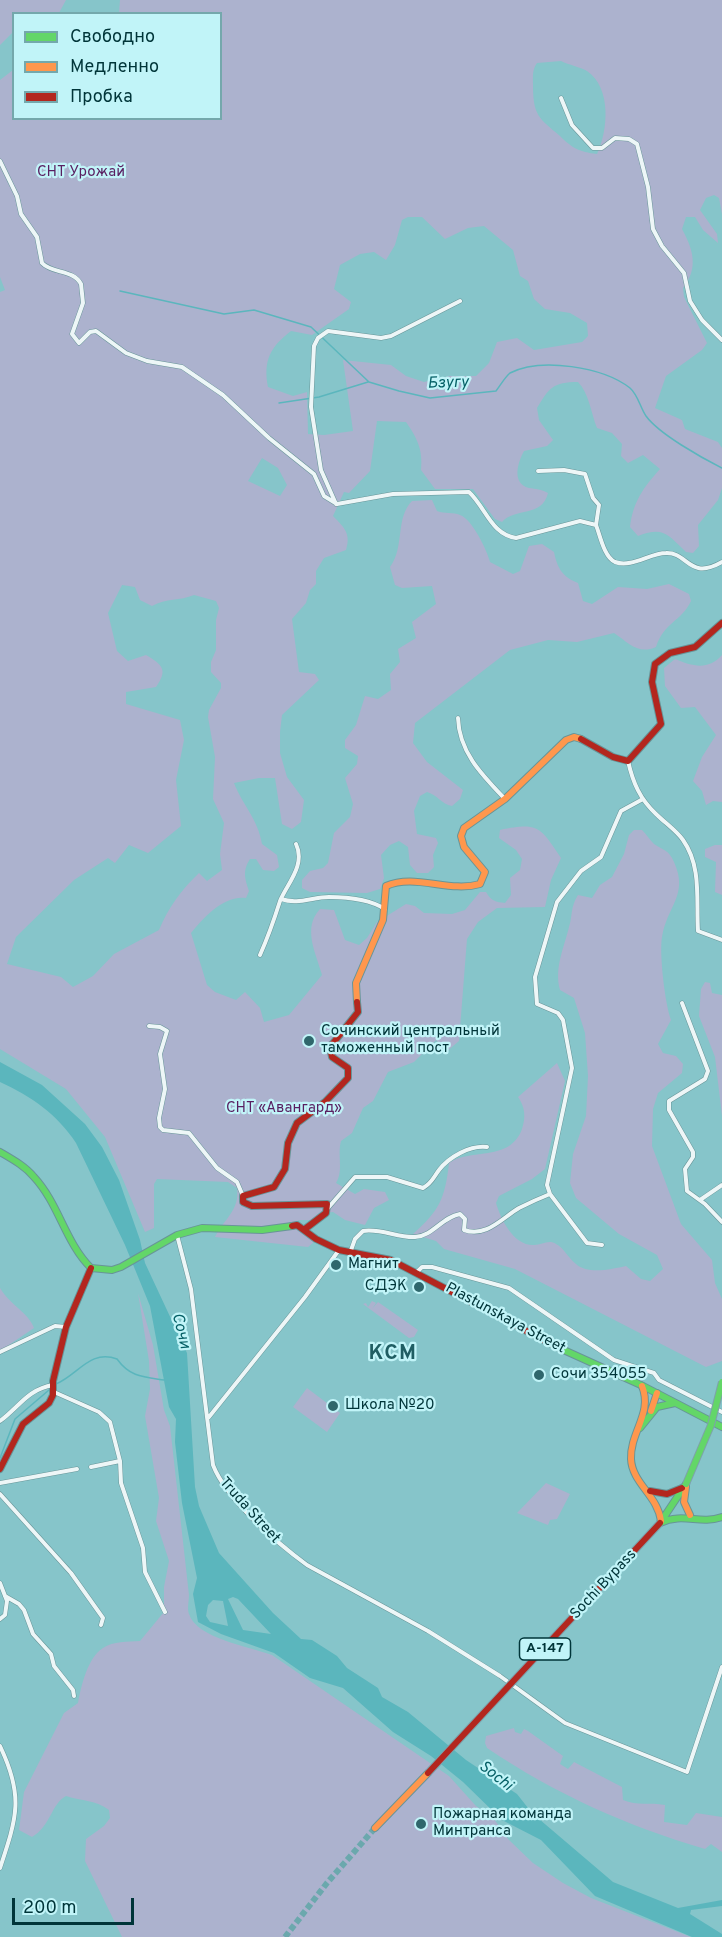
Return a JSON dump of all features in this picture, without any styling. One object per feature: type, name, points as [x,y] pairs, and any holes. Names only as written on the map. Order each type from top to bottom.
[{"type":"main road","points":[[0,1152],[27,1169],[39,1182],[71,1248],[91,1268],[112,1270],[121,1267],[177,1235],[202,1227],[262,1230],[292,1224],[306,1229],[328,1208],[327,1204],[252,1206],[243,1202],[243,1196],[274,1187],[285,1169],[291,1132],[303,1117],[319,1108],[333,1094],[349,1073],[348,1068],[332,1057],[330,1047],[358,1012],[356,983],[386,910],[385,889],[389,883],[435,884],[464,889],[480,884],[484,878],[484,868],[464,847],[462,832],[468,824],[505,799],[566,740],[573,737],[594,746],[607,756],[628,761],[661,724],[652,682],[655,664],[670,653],[695,647],[722,623]]},
{"type":"main road","name":"Plastunskaya Street","points":[[306,1229],[316,1239],[339,1250],[391,1260],[417,1272],[555,1346],[641,1385],[722,1427]]},
{"type":"main road","points":[[0,1469],[23,1424],[49,1403],[66,1327],[91,1268]]},
{"type":"main road","name":"Sochi Bypass","points":[[375,1828],[660,1523],[686,1484],[711,1425],[722,1382]]},
{"type":"main road","points":[[641,1385],[648,1410]]},
{"type":"main road","points":[[657,1393],[637,1432],[632,1446],[631,1464],[637,1479],[649,1491],[660,1508],[660,1523],[680,1515],[710,1521],[722,1517]]},
{"type":"main road","points":[[648,1410],[663,1404],[677,1404]]},
{"type":"main road","points":[[649,1491],[667,1494],[686,1484]]},
{"type":"main road","name":"А-147","points":[[686,1484],[684,1508],[692,1517]]},
{"type":"street","points":[[561,98],[572,125],[593,148],[602,148],[615,138],[629,138],[637,144],[648,187],[653,229],[662,246],[684,273],[690,302],[702,320],[722,340]]},
{"type":"street","points":[[0,160],[17,196],[21,214],[33,228],[41,251],[41,260],[45,266],[72,275],[81,284],[82,303],[72,334],[79,343],[90,332],[96,331],[126,353],[147,361],[173,364],[191,373],[223,395],[269,438],[314,474],[324,495],[337,504],[393,494],[461,491],[469,492],[478,500],[497,531],[506,536],[516,538],[580,521],[596,525]]},
{"type":"street","points":[[337,504],[332,488],[321,470],[311,408],[314,346],[318,338],[322,334],[340,332],[381,338],[408,329],[460,301]]},
{"type":"street","points":[[538,471],[582,472],[587,477],[589,489],[599,506],[596,525],[607,554],[618,563],[627,563],[664,552],[692,566],[704,569],[722,562]]},
{"type":"street","points":[[458,718],[458,729],[473,764],[505,799]]},
{"type":"street","points":[[628,761],[633,782],[643,799],[682,839],[687,848],[697,882],[698,931],[722,940]]},
{"type":"street","points":[[602,1245],[587,1243],[550,1194],[548,1177],[554,1163],[572,1068],[563,1020],[558,1013],[537,1004],[535,977],[561,894],[581,871],[601,857],[621,811],[643,799]]},
{"type":"street","points":[[260,955],[281,899],[291,884],[299,850],[296,844]]},
{"type":"street","points":[[281,899],[302,902],[328,897],[370,901],[386,910]]},
{"type":"street","points":[[682,1004],[708,1071],[705,1078],[669,1101],[668,1106],[693,1152],[691,1162],[685,1169],[687,1191],[700,1200],[722,1222]]},
{"type":"street","points":[[149,1026],[160,1026],[167,1031],[160,1054],[165,1089],[159,1118],[161,1129],[189,1133],[217,1168],[233,1178],[243,1196]]},
{"type":"street","points":[[328,1208],[355,1177],[387,1177],[423,1188],[431,1184],[440,1170],[451,1160],[474,1147],[487,1147]]},
{"type":"street","points":[[700,1200],[722,1185]]},
{"type":"street","points":[[350,1253],[354,1239],[363,1231],[415,1237],[455,1215],[463,1215],[462,1228],[466,1232],[486,1230],[519,1208],[550,1194]]},
{"type":"street","name":"Truda Street","points":[[177,1235],[191,1289],[209,1417],[213,1465],[220,1482],[281,1546],[307,1564],[428,1631],[513,1685],[566,1723],[687,1772],[722,1667]]},
{"type":"street","points":[[209,1417],[311,1290],[339,1250]]},
{"type":"street","points":[[417,1272],[422,1267],[432,1267],[509,1288],[614,1360],[654,1373],[660,1380],[722,1412]]},
{"type":"street","points":[[0,1353],[55,1326],[66,1327]]},
{"type":"street","points":[[0,1421],[14,1406],[29,1396],[53,1391],[99,1412],[110,1422],[120,1461],[121,1483],[143,1548],[145,1572],[165,1612]]},
{"type":"street","points":[[91,1467],[120,1461]]},
{"type":"street","points":[[0,1483],[77,1469]]},
{"type":"street","points":[[0,1494],[90,1598],[103,1618],[101,1625]]},
{"type":"street","points":[[0,1583],[5,1596],[7,1612],[0,1618]]},
{"type":"street","points":[[5,1596],[20,1604],[33,1634],[51,1654],[54,1666],[73,1690],[74,1696]]},
{"type":"street","points":[[0,1746],[10,1766],[17,1801],[0,1868]]},
{"type":"green space","points":[[0,0],[66,0],[60,12],[12,12],[12,33],[0,45]]},
{"type":"green space","points":[[120,0],[722,0],[722,214],[719,198],[714,195],[706,198],[700,210],[717,234],[718,243],[703,230],[695,217],[686,217],[682,229],[693,258],[691,273],[683,288],[684,297],[707,343],[702,350],[666,376],[655,408],[682,420],[685,429],[718,442],[722,448],[722,488],[718,500],[698,525],[699,546],[693,553],[686,552],[665,534],[654,532],[638,536],[630,527],[640,496],[660,469],[643,455],[628,463],[621,456],[622,444],[612,433],[597,428],[587,397],[578,382],[557,385],[545,396],[537,408],[539,420],[553,440],[547,446],[524,451],[520,461],[517,472],[520,482],[529,488],[548,493],[545,501],[534,509],[507,517],[502,522],[495,519],[473,489],[435,489],[421,470],[418,444],[406,422],[377,421],[370,471],[349,493],[344,492],[333,516],[346,532],[348,540],[346,550],[324,558],[316,571],[316,584],[310,590],[306,603],[292,619],[299,672],[315,674],[319,680],[282,715],[280,753],[287,777],[304,800],[301,822],[292,829],[282,824],[275,778],[259,778],[234,783],[254,820],[262,844],[277,855],[279,867],[274,871],[263,870],[256,859],[250,859],[245,871],[249,891],[246,898],[230,900],[215,908],[191,933],[207,985],[215,992],[236,1000],[245,992],[260,1008],[264,1022],[289,1015],[322,975],[311,932],[315,916],[320,909],[334,910],[345,940],[359,945],[367,938],[377,922],[406,904],[415,906],[424,913],[452,914],[465,910],[480,892],[486,892],[494,900],[505,903],[511,895],[510,878],[520,870],[522,859],[516,850],[499,838],[500,830],[523,827],[537,829],[548,839],[561,858],[551,880],[545,907],[497,908],[478,922],[467,939],[459,1041],[446,1052],[436,1040],[414,1062],[388,1072],[373,1101],[363,1108],[352,1133],[341,1141],[340,1173],[336,1183],[355,1194],[364,1189],[385,1192],[389,1200],[374,1208],[365,1225],[345,1220],[333,1212],[323,1213],[312,1220],[298,1220],[297,1227],[314,1242],[308,1247],[215,1237],[231,1214],[236,1202],[237,1188],[228,1182],[157,1179],[154,1184],[154,1228],[145,1232],[105,1137],[66,1089],[0,1049],[0,292],[5,290],[0,277],[0,80],[12,71],[12,120],[222,120],[222,12],[119,12]],"holes":[[[561,61],[587,71],[601,88],[606,110],[604,134],[597,154],[581,151],[572,146],[547,125],[536,110],[533,95],[534,68],[537,63]],[[408,217],[422,217],[445,239],[468,228],[484,226],[513,250],[520,276],[528,281],[534,299],[545,309],[570,313],[587,323],[588,336],[582,342],[534,350],[517,338],[497,342],[489,363],[476,376],[450,376],[424,382],[406,376],[391,365],[343,360],[353,431],[324,435],[308,434],[307,392],[293,396],[268,387],[267,370],[270,355],[278,343],[291,331],[312,335],[349,309],[351,302],[334,289],[340,265],[360,254],[374,252],[386,260],[395,245],[402,220]],[[262,458],[278,468],[287,485],[280,496],[248,481]],[[122,585],[135,587],[140,600],[152,606],[194,595],[216,601],[219,608],[216,620],[216,650],[211,662],[211,672],[221,683],[221,688],[209,710],[208,717],[215,757],[213,799],[224,823],[220,854],[222,870],[207,881],[199,873],[176,899],[159,930],[114,954],[93,976],[73,987],[61,977],[7,964],[16,937],[74,880],[108,858],[115,863],[129,845],[148,853],[181,826],[176,780],[184,740],[180,720],[126,704],[126,692],[156,687],[163,672],[160,665],[146,655],[128,661],[117,651],[108,613]]]},
{"type":"green space","points":[[432,500],[437,511],[457,514],[465,518],[478,535],[490,562],[513,574],[520,571],[529,546],[542,544],[554,552],[564,575],[578,583],[583,601],[592,604],[618,587],[647,589],[669,584],[689,594],[691,601],[682,614],[663,632],[656,647],[650,649],[634,647],[614,633],[577,642],[548,640],[510,650],[415,723],[413,743],[427,762],[463,790],[460,799],[452,806],[427,792],[420,796],[414,811],[417,834],[436,838],[438,843],[433,855],[434,867],[428,873],[417,873],[410,865],[408,847],[399,841],[390,845],[381,855],[384,878],[380,889],[367,893],[310,892],[302,888],[302,880],[310,871],[323,868],[328,863],[334,833],[350,817],[353,804],[345,778],[357,764],[358,756],[345,748],[345,740],[356,725],[365,696],[378,699],[391,690],[390,674],[400,662],[398,649],[416,638],[412,622],[436,604],[432,586],[402,588],[395,585],[390,567],[395,559],[407,508],[412,501]]},
{"type":"green space","points":[[722,655],[722,802],[713,801],[706,805],[702,791],[693,781],[702,757],[716,735],[695,707],[681,708],[665,686],[664,668],[675,659],[700,666],[717,660]]},
{"type":"green space","points":[[634,830],[642,830],[654,844],[668,853],[678,873],[678,892],[665,926],[661,945],[665,991],[671,1020],[658,1044],[663,1053],[676,1056],[683,1064],[682,1073],[658,1093],[653,1109],[652,1146],[681,1224],[712,1260],[715,1283],[722,1299],[722,1361],[706,1367],[515,1269],[444,1249],[436,1241],[413,1234],[435,1211],[443,1195],[449,1163],[509,1146],[522,1129],[524,1120],[523,1108],[518,1097],[557,1063],[565,1081],[545,1169],[532,1179],[499,1196],[496,1203],[501,1217],[509,1231],[520,1241],[534,1245],[553,1243],[562,1248],[576,1264],[587,1269],[600,1270],[626,1266],[641,1279],[650,1281],[663,1269],[657,1255],[619,1234],[576,1198],[570,1183],[573,1154],[586,1116],[588,1076],[585,1033],[574,998],[560,990],[559,966],[575,900],[578,895],[592,898],[600,885],[612,877],[624,854],[629,835]]},
{"type":"green space","points":[[722,845],[722,895],[715,892],[716,862],[705,857],[705,849]]},
{"type":"green space","points":[[705,982],[710,983],[712,993],[722,995],[722,1116],[715,1057],[699,1016],[701,989]]},
{"type":"green space","points":[[0,1288],[28,1318],[34,1328],[0,1351]]},
{"type":"green space","points":[[138,1293],[153,1345],[164,1410],[170,1426],[189,1595],[188,1612],[194,1622],[213,1635],[272,1655],[449,1776],[476,1806],[494,1819],[508,1839],[533,1863],[563,1883],[591,1898],[691,1937],[122,1937],[85,1861],[86,1839],[104,1826],[110,1818],[109,1810],[94,1802],[66,1796],[57,1804],[43,1827],[32,1837],[19,1830],[24,1792],[64,1713],[78,1703],[83,1680],[93,1658],[111,1644],[140,1641],[164,1612],[164,1587],[169,1561],[156,1521],[159,1498],[145,1416],[150,1389],[149,1361]]},
{"type":"green space","points":[[372,1301],[376,1303],[372,1309],[378,1302],[418,1330],[414,1337],[409,1338],[363,1304],[366,1303],[368,1307]]},
{"type":"green space","points":[[307,1388],[340,1413],[327,1432],[293,1407]]},
{"type":"green space","points":[[546,1483],[570,1494],[557,1519],[550,1520],[548,1525],[517,1513]]},
{"type":"green space","points":[[514,1728],[515,1732],[521,1734],[524,1729],[528,1731],[563,1756],[560,1764],[568,1769],[574,1762],[622,1787],[623,1800],[665,1805],[664,1822],[687,1825],[696,1813],[722,1817],[722,1852],[711,1844],[705,1849],[676,1840],[592,1807],[539,1780],[487,1748],[486,1736]]},
{"type":"water","points":[[0,1062],[42,1085],[85,1124],[102,1147],[119,1180],[140,1240],[145,1263],[187,1353],[195,1487],[199,1506],[219,1553],[273,1613],[301,1639],[312,1640],[337,1656],[347,1668],[378,1688],[382,1697],[408,1712],[466,1760],[517,1794],[532,1813],[613,1882],[678,1908],[722,1900],[722,1906],[691,1910],[690,1914],[722,1934],[722,1937],[692,1937],[595,1896],[541,1840],[502,1820],[463,1782],[431,1756],[393,1732],[343,1688],[310,1678],[274,1653],[221,1634],[198,1622],[193,1594],[197,1578],[182,1503],[175,1442],[176,1419],[169,1407],[150,1306],[125,1245],[76,1143],[43,1107],[0,1082]],"holes":[[[233,1597],[238,1599],[271,1634],[243,1630],[228,1599]],[[213,1600],[223,1601],[228,1626],[210,1622],[206,1616],[208,1605]]]},
{"type":"waterway","name":"Бзугу","points":[[120,291],[224,314],[254,310],[311,327],[369,382],[430,398],[496,391],[510,373],[523,368],[554,365],[588,370],[630,388],[652,423],[670,438],[722,468]]},
{"type":"waterway","points":[[279,403],[319,397],[368,382]]},
{"type":"waterway","points":[[56,1384],[99,1357],[117,1359],[132,1373],[164,1380]]},
{"type":"waterway","points":[[0,1458],[15,1419],[49,1390]]},
{"type":"tunnel","points":[[285,1937],[327,1883],[375,1828]]},
{"type":"traffic: fast","points":[[0,1152],[27,1169],[43,1188],[75,1247],[91,1268],[112,1270],[121,1267],[177,1235],[202,1228],[262,1230],[292,1226]]},
{"type":"traffic: fast","points":[[557,1347],[641,1385],[722,1427]]},
{"type":"traffic: fast","points":[[686,1484],[711,1425],[722,1382]]},
{"type":"traffic: fast","points":[[640,1428],[657,1407],[675,1403]]},
{"type":"traffic: fast","points":[[660,1523],[686,1484]]},
{"type":"traffic: fast","points":[[660,1523],[684,1518],[706,1520],[722,1517]]},
{"type":"traffic: slow","points":[[357,1002],[356,983],[383,920],[386,886],[409,881],[456,886],[480,884],[485,872],[464,847],[461,836],[464,828],[505,799],[566,740],[574,737],[581,739]]},
{"type":"traffic: slow","points":[[642,1386],[645,1405],[632,1449],[632,1468],[655,1504],[661,1521]]},
{"type":"traffic: slow","points":[[651,1411],[657,1393]]},
{"type":"traffic: slow","points":[[686,1487],[684,1502],[690,1515]]},
{"type":"traffic: slow","points":[[375,1828],[428,1773]]},
{"type":"traffic: jam","points":[[581,739],[613,757],[628,761],[661,724],[652,682],[655,664],[670,653],[695,647],[722,623]]},
{"type":"traffic: jam","points":[[305,1229],[326,1213],[327,1204],[252,1206],[243,1202],[243,1196],[274,1187],[285,1169],[288,1143],[297,1123],[325,1102],[348,1078],[348,1068],[332,1057],[330,1047],[358,1012],[357,1002]]},
{"type":"traffic: jam","points":[[292,1226],[297,1225],[316,1239],[339,1250],[391,1260],[557,1347]]},
{"type":"traffic: jam","points":[[0,1469],[23,1424],[49,1403],[53,1395],[53,1381],[66,1327],[91,1268]]},
{"type":"traffic: jam","points":[[650,1491],[667,1494],[682,1488]]},
{"type":"traffic: jam","points":[[428,1773],[660,1523]]},
{"type":"place","name":"Сочинский центральный таможенный пост","points":[[309,1041]]},
{"type":"place","name":"Магнит","points":[[336,1265]]},
{"type":"place","name":"СДЭК","points":[[419,1287]]},
{"type":"place","name":"Сочи 354055","points":[[539,1375]]},
{"type":"place","name":"Школа №20","points":[[333,1406]]},
{"type":"place","name":"Пожарная команда Минтранса","points":[[421,1824]]},
{"type":"district","name":"КСМ","points":[[393,1355]]},
{"type":"park label","name":"СНТ Урожай","points":[[81,173]]},
{"type":"park label","name":"СНТ «Авангард»","points":[[284,1109]]},
{"type":"water label","name":"Сочи","points":[[180,1331]]},
{"type":"water label","name":"Sochi","points":[[495,1777]]}]
